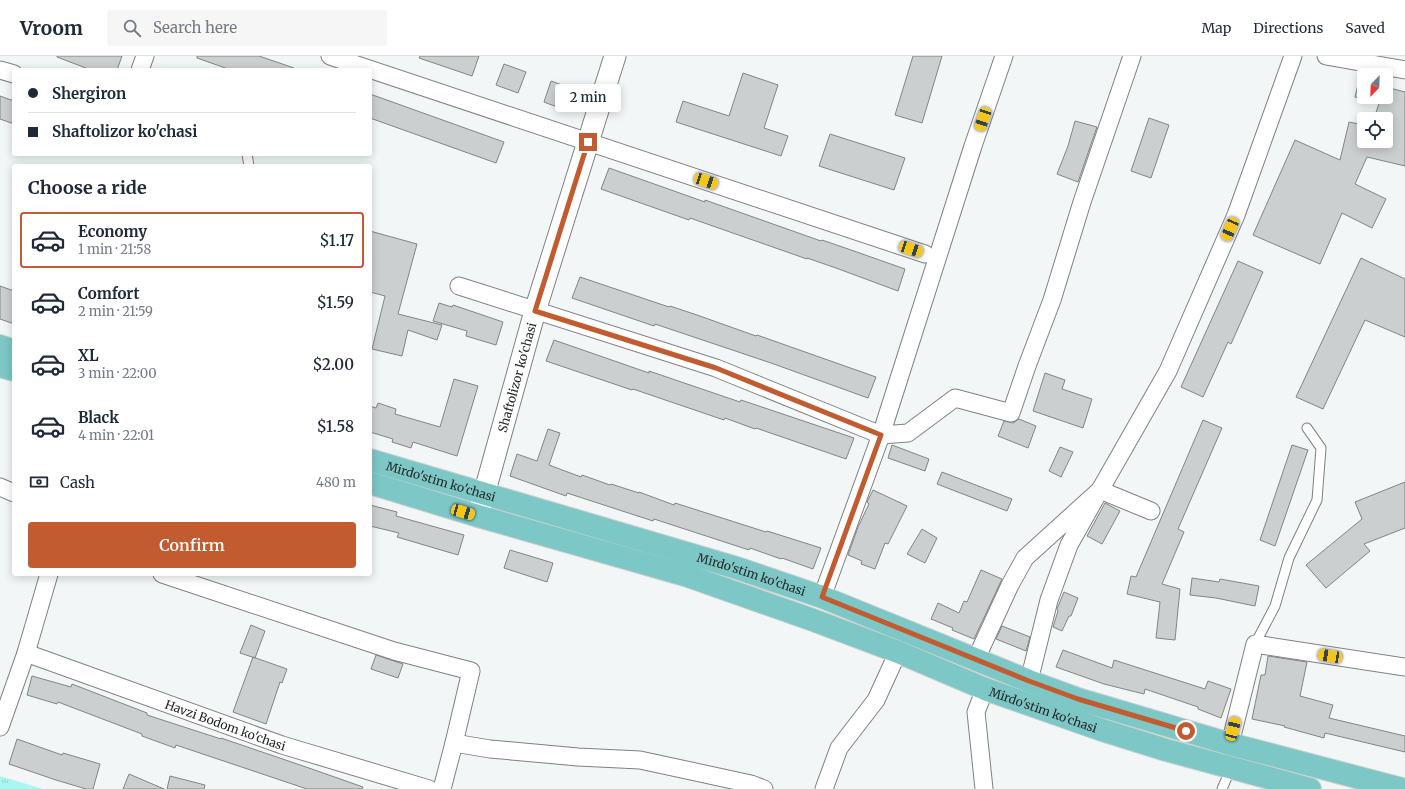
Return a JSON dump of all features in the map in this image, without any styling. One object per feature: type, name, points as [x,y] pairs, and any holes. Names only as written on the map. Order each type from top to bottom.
[{"type":"main road","points":[[0,346],[12,350]]},
{"type":"main road","points":[[0,366],[12,369]]},
{"type":"main road","name":"Mirdo'stim ko'chasi","points":[[372,461],[737,568],[822,597],[1029,681],[1078,699],[1230,744],[1402,789]]},
{"type":"main road","name":"Mirdo'stim ko'chasi","points":[[372,484],[478,516],[688,576],[806,617],[898,652],[985,689],[1102,730],[1166,750],[1310,789]]},
{"type":"main road","points":[[985,663],[985,689]]},
{"type":"street","points":[[141,68],[145,56]]},
{"type":"street","points":[[330,56],[366,68]]},
{"type":"street","name":"Shaftolizor ko'chasi","points":[[478,516],[535,311],[615,56]]},
{"type":"street","points":[[822,597],[881,435],[973,146],[1004,56]]},
{"type":"street","points":[[459,286],[716,368],[881,435],[908,433],[955,398],[1012,413],[1027,366],[1052,300],[1082,202],[1132,56]]},
{"type":"street","points":[[1029,681],[1049,600],[1069,545],[1168,371],[1236,215],[1293,56]]},
{"type":"street","points":[[1326,56],[1405,70]]},
{"type":"street","points":[[0,70],[12,73]]},
{"type":"street","points":[[372,70],[925,254]]},
{"type":"street","points":[[0,487],[12,492]]},
{"type":"street","points":[[1100,490],[1151,511]]},
{"type":"street","points":[[985,663],[1010,585],[1026,558],[1100,490]]},
{"type":"street","points":[[0,727],[6,686],[26,653],[48,576]]},
{"type":"street","points":[[168,576],[394,651],[471,671],[442,789]]},
{"type":"street","points":[[1230,744],[1255,644],[1405,667]]},
{"type":"street","points":[[824,789],[839,748],[876,700],[898,652]]},
{"type":"street","name":"Havzi Bodom ko'chasi","points":[[26,653],[282,745],[429,789]]},
{"type":"street","points":[[984,789],[976,712],[985,689]]},
{"type":"street","points":[[454,743],[490,749],[578,757],[640,760],[751,784],[764,789]]},
{"type":"lane","points":[[1255,644],[1275,606],[1289,558],[1318,500],[1321,448],[1307,428]]},
{"type":"lane","points":[[1222,789],[1231,768]]},
{"type":"green space","points":[[0,776],[43,789],[0,789]]},
{"type":"building","points":[[122,56],[118,68],[86,68],[57,57]]},
{"type":"building","points":[[197,56],[259,56],[294,68],[225,68],[197,58]]},
{"type":"building","points":[[420,56],[479,56],[472,76],[419,58]]},
{"type":"building","points":[[913,56],[942,56],[922,123],[895,115]]},
{"type":"building","points":[[504,64],[526,72],[518,93],[496,85]]},
{"type":"building","points":[[743,73],[778,85],[764,128],[788,136],[781,156],[676,122],[683,101],[729,116]]},
{"type":"building","points":[[551,81],[573,89],[565,110],[544,102]]},
{"type":"building","points":[[1393,89],[1405,92],[1405,166],[1367,157],[1355,184],[1386,199],[1372,228],[1342,213],[1320,264],[1253,235],[1295,140],[1340,160],[1349,122],[1357,124],[1357,148],[1393,148],[1393,112],[1376,112],[1379,104],[1393,104]]},
{"type":"building","points":[[372,95],[504,142],[496,163],[372,119]]},
{"type":"building","points":[[0,96],[12,100],[12,123],[0,119]]},
{"type":"building","points":[[1149,118],[1169,125],[1151,178],[1131,171]]},
{"type":"building","points":[[1075,121],[1097,127],[1078,182],[1057,174],[1068,146]]},
{"type":"building","points":[[830,134],[905,158],[894,190],[819,166]]},
{"type":"building","points":[[609,168],[905,269],[898,291],[807,258],[690,218],[689,220],[601,189]]},
{"type":"building","points":[[372,232],[417,244],[398,314],[442,325],[437,340],[408,330],[402,356],[372,349],[385,296],[372,293]]},
{"type":"building","points":[[1361,258],[1405,279],[1405,337],[1365,320],[1323,409],[1296,397]]},
{"type":"building","points":[[1238,261],[1263,272],[1231,344],[1228,342],[1203,397],[1181,387]]},
{"type":"building","points":[[580,277],[756,336],[757,335],[876,377],[868,398],[771,363],[655,324],[654,326],[572,298]]},
{"type":"building","points":[[0,286],[12,290],[12,323],[0,319]]},
{"type":"building","points":[[439,303],[452,307],[453,305],[503,322],[496,345],[466,336],[467,331],[433,321]]},
{"type":"building","points":[[554,340],[649,373],[649,371],[740,402],[741,400],[854,438],[846,459],[725,418],[724,420],[633,389],[632,390],[546,361]]},
{"type":"building","points":[[1045,373],[1065,380],[1062,389],[1092,399],[1083,428],[1033,411]]},
{"type":"building","points":[[454,379],[478,386],[457,456],[413,442],[411,448],[392,442],[393,439],[372,433],[372,407],[376,408],[378,403],[396,409],[395,414],[440,427]]},
{"type":"building","points":[[1019,419],[1036,426],[1028,448],[998,436],[1004,421],[1013,423]]},
{"type":"building","points":[[1203,420],[1222,428],[1178,529],[1184,532],[1162,584],[1180,589],[1175,640],[1156,638],[1160,602],[1127,594],[1131,576],[1136,577]]},
{"type":"building","points":[[548,429],[560,433],[549,465],[581,477],[582,475],[610,485],[611,484],[639,492],[674,505],[675,503],[821,548],[813,569],[750,548],[749,550],[567,493],[566,496],[510,476],[517,454],[537,461]]},
{"type":"building","points":[[892,445],[929,459],[925,471],[888,458]]},
{"type":"building","points":[[1292,445],[1308,450],[1275,546],[1260,540]]},
{"type":"building","points":[[1060,447],[1073,452],[1061,477],[1049,471]]},
{"type":"building","points":[[942,472],[1012,499],[1007,511],[937,484]]},
{"type":"building","points":[[1405,482],[1405,528],[1364,544],[1370,551],[1326,588],[1306,565],[1362,519],[1355,502]]},
{"type":"building","points":[[873,490],[907,506],[888,544],[885,543],[875,569],[861,564],[862,561],[848,555],[858,527],[869,504],[867,502]]},
{"type":"building","points":[[1105,503],[1120,511],[1102,544],[1087,536]]},
{"type":"building","points":[[372,506],[397,512],[396,516],[464,535],[458,555],[397,537],[399,533],[372,526]]},
{"type":"building","points":[[922,529],[937,538],[925,563],[907,554]]},
{"type":"building","points":[[510,550],[553,563],[547,582],[504,568]]},
{"type":"building","points":[[981,570],[1002,579],[974,639],[931,619],[938,603],[959,613],[964,601],[967,602]]},
{"type":"building","points":[[1192,578],[1219,582],[1220,579],[1259,586],[1255,606],[1216,598],[1190,595]]},
{"type":"building","points":[[1064,592],[1078,598],[1071,616],[1069,616],[1062,631],[1053,627],[1058,611],[1057,609]]},
{"type":"building","points":[[251,625],[265,631],[255,658],[240,653]]},
{"type":"building","points":[[1002,626],[1030,637],[1026,651],[996,639]]},
{"type":"building","points":[[1063,650],[1112,668],[1114,660],[1205,689],[1208,681],[1231,689],[1221,718],[1198,709],[1198,707],[1145,689],[1144,694],[1104,684],[1056,667]]},
{"type":"building","points":[[376,655],[403,664],[398,678],[371,669]]},
{"type":"building","points":[[1268,656],[1307,662],[1300,696],[1333,705],[1329,718],[1405,736],[1405,752],[1325,733],[1324,738],[1284,727],[1285,726],[1252,719],[1261,675],[1265,675]]},
{"type":"building","points":[[253,657],[287,669],[282,683],[280,682],[266,724],[233,712]]},
{"type":"building","points":[[32,676],[71,687],[72,684],[147,713],[147,715],[221,738],[363,787],[362,789],[307,789],[176,745],[175,748],[58,702],[57,704],[27,695]]},
{"type":"building","points":[[17,739],[62,755],[63,753],[100,764],[93,789],[86,789],[9,764]]},
{"type":"building","points":[[129,774],[164,789],[123,789]]},
{"type":"building","points":[[170,776],[205,785],[204,789],[167,789]]},
{"type":"route","points":[[588,142],[535,311],[716,368],[881,435],[822,597],[1029,681],[1078,699],[1186,731]]}]
